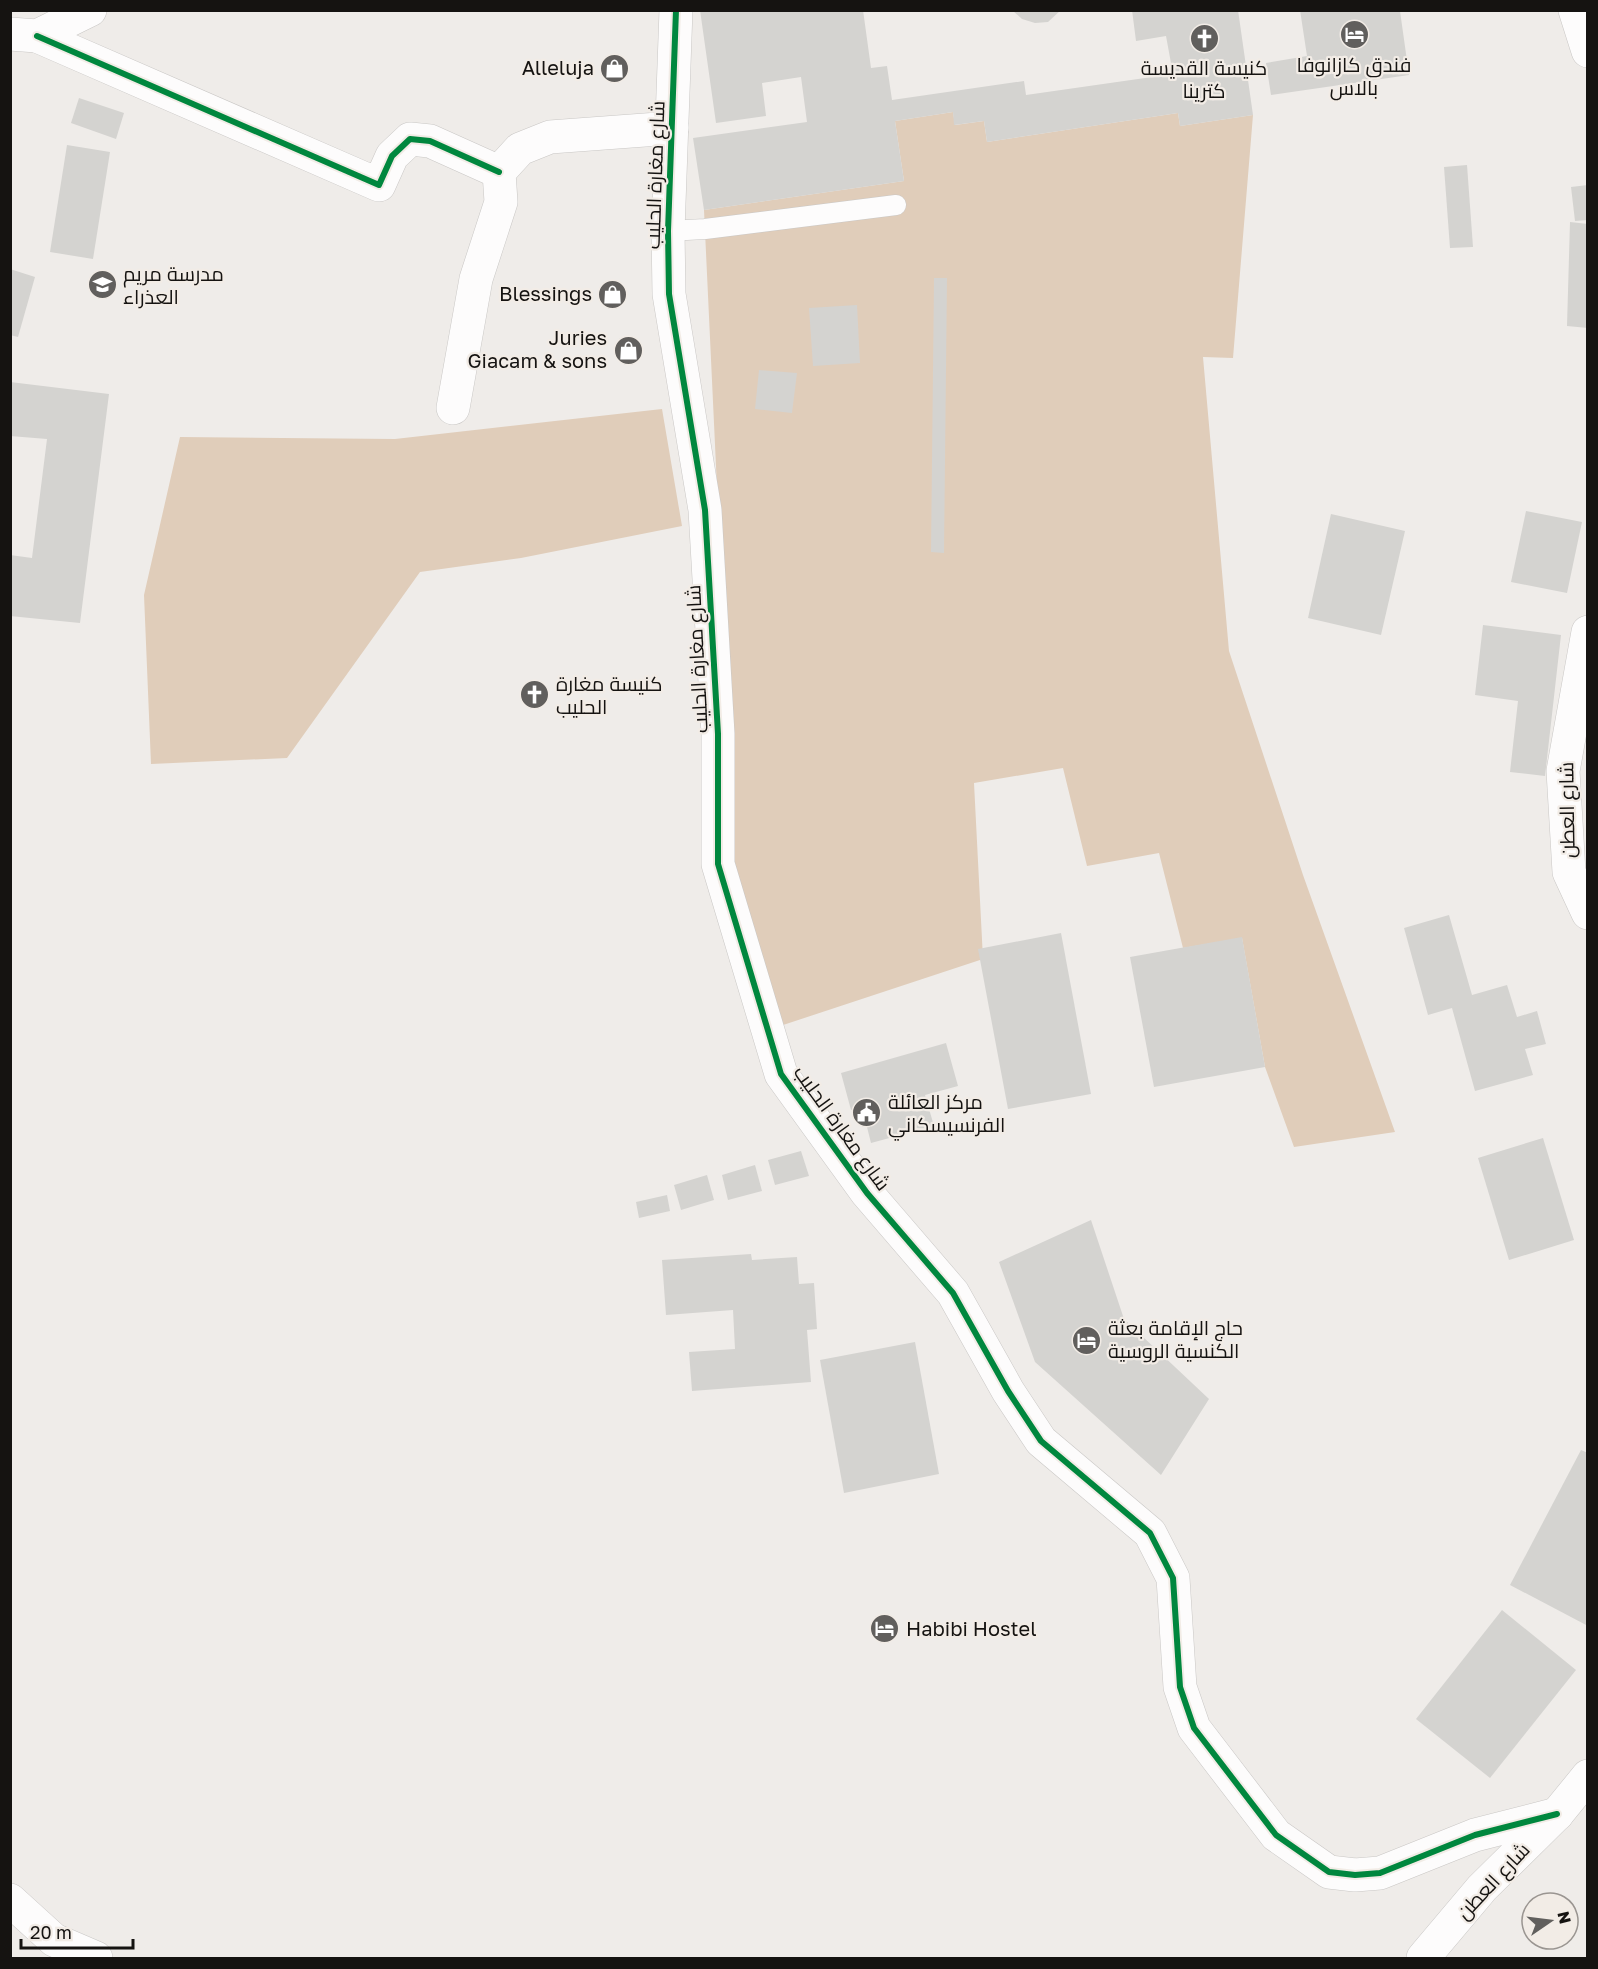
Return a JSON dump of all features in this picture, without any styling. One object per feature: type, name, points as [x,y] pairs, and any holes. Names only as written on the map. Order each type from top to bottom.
[{"type":"street","points":[[24,35],[90,10]]},
{"type":"street","name":"شارع مغارة الحليب","points":[[676,10],[668,231],[669,294],[691,410],[706,522],[718,734],[718,864],[781,1074],[867,1192],[953,1293],[1008,1391],[1041,1441],[1150,1533],[1173,1578],[1180,1687],[1194,1728],[1276,1835],[1329,1872],[1380,1873],[1475,1835],[1557,1814]]},
{"type":"street","points":[[1575,10],[1587,51]]},
{"type":"street","points":[[24,35],[379,185],[392,156],[410,138],[430,141],[499,172]]},
{"type":"street","points":[[453,408],[476,279],[501,202],[499,172],[520,149],[550,137],[672,128]]},
{"type":"street","name":"شارع العطن","points":[[1587,632],[1563,771],[1569,872],[1587,913]]},
{"type":"street","name":"شارع العطن","points":[[1423,1959],[1482,1888],[1557,1814],[1587,1776]]},
{"type":"street","points":[[10,1900],[54,1940],[96,1959]]},
{"type":"lane","points":[[668,231],[705,229],[896,205]]},
{"type":"shaded area","points":[[953,112],[955,125],[984,121],[987,142],[1178,113],[1180,126],[1253,115],[1233,358],[1203,357],[1229,651],[1303,875],[1395,1132],[1294,1147],[1265,1067],[1242,938],[1183,948],[1159,853],[1087,866],[1063,768],[974,783],[983,959],[774,1028],[735,871],[704,210],[904,181],[895,121]]},
{"type":"shaded area","points":[[662,409],[682,526],[521,558],[420,572],[287,758],[151,764],[144,595],[180,437],[395,439]]},
{"type":"building","points":[[700,10],[863,10],[871,68],[887,66],[892,100],[1024,81],[1026,95],[1173,74],[1166,36],[1136,41],[1132,10],[1238,10],[1253,115],[1180,126],[1178,113],[987,142],[984,121],[954,125],[953,112],[895,121],[904,181],[704,210],[693,138],[807,122],[801,77],[762,83],[766,116],[716,123]]},
{"type":"building","points":[[1012,10],[1061,10],[1048,22],[1035,23],[1022,19]]},
{"type":"building","name":"فندق كازانوفا بالاس","points":[[1300,10],[1400,11],[1409,75],[1271,95],[1266,63],[1307,56]]},
{"type":"building","points":[[79,98],[124,113],[116,139],[71,123]]},
{"type":"building","points":[[67,145],[110,152],[93,259],[50,252]]},
{"type":"building","points":[[1467,165],[1473,247],[1450,248],[1444,167]]},
{"type":"building","points":[[1588,185],[1588,220],[1575,221],[1571,187]]},
{"type":"building","points":[[1570,222],[1588,224],[1588,328],[1567,326]]},
{"type":"building","points":[[10,269],[35,277],[18,337],[10,335]]},
{"type":"building","points":[[934,278],[947,278],[944,553],[931,552]]},
{"type":"building","points":[[857,305],[860,363],[813,366],[809,308]]},
{"type":"building","points":[[759,370],[797,373],[792,413],[755,409]]},
{"type":"building","points":[[10,382],[109,394],[80,623],[10,616],[10,555],[32,558],[47,439],[10,436]]},
{"type":"building","points":[[1526,511],[1582,522],[1567,593],[1511,582]]},
{"type":"building","points":[[1331,514],[1405,531],[1381,635],[1308,618]]},
{"type":"building","points":[[1483,625],[1561,635],[1545,776],[1510,772],[1518,701],[1475,695]]},
{"type":"building","points":[[1449,915],[1472,995],[1507,985],[1517,1017],[1537,1011],[1546,1044],[1525,1049],[1533,1075],[1475,1091],[1452,1008],[1428,1015],[1404,928]]},
{"type":"building","points":[[1061,933],[1091,1094],[1008,1109],[978,949]]},
{"type":"building","points":[[1242,937],[1265,1067],[1154,1087],[1130,957]]},
{"type":"building","points":[[946,1043],[958,1086],[925,1095],[934,1126],[871,1143],[862,1107],[851,1110],[841,1073]]},
{"type":"building","points":[[1543,1138],[1574,1240],[1509,1260],[1478,1158]]},
{"type":"building","points":[[801,1151],[809,1176],[775,1185],[768,1160]]},
{"type":"building","points":[[755,1165],[762,1191],[728,1200],[722,1175]]},
{"type":"building","points":[[707,1175],[714,1200],[681,1210],[674,1185]]},
{"type":"building","points":[[667,1195],[670,1211],[639,1218],[636,1202]]},
{"type":"building","name":"حاج الإقامة بعثة الكنسية الروسية","points":[[1091,1220],[1124,1319],[1209,1399],[1161,1475],[1035,1362],[999,1262]]},
{"type":"building","points":[[751,1254],[752,1260],[797,1257],[799,1284],[814,1283],[817,1329],[807,1330],[811,1382],[692,1391],[689,1352],[735,1349],[733,1310],[666,1315],[662,1260]]},
{"type":"building","points":[[915,1342],[939,1474],[844,1493],[820,1360]]},
{"type":"building","points":[[1581,1450],[1588,1453],[1588,1626],[1510,1585]]},
{"type":"building","points":[[1502,1610],[1576,1670],[1490,1778],[1416,1719]]},
{"type":"cycle path","points":[[676,10],[668,231],[669,294],[705,510],[718,734],[718,864],[781,1074],[867,1193],[953,1293],[1008,1391],[1041,1441],[1150,1533],[1173,1578],[1180,1687],[1194,1728],[1276,1835],[1329,1872],[1355,1875],[1380,1873],[1475,1835],[1557,1814]]},
{"type":"cycle path","points":[[37,36],[379,185],[392,156],[410,139],[430,141],[499,172]]},
{"type":"place","name":"فندق كازانوفا بالاس","points":[[1354,34]]},
{"type":"place","name":"كنيسة القديسة كترينا","points":[[1204,38]]},
{"type":"place","name":"Alleluja","points":[[615,68]]},
{"type":"place","name":"مدرسة مريم العذراء","points":[[102,285]]},
{"type":"place","name":"Blessings","points":[[613,294]]},
{"type":"place","name":"Juries Giacam & sons","points":[[628,350]]},
{"type":"place","name":"كنيسة مغارة الحليب","points":[[535,695]]},
{"type":"place","name":"مركز العائلة الفرنسيسكاني","points":[[867,1113]]},
{"type":"place","name":"حاج الإقامة بعثة الكنسية الروسية","points":[[1087,1340]]},
{"type":"place","name":"Habibi Hostel","points":[[885,1629]]}]
